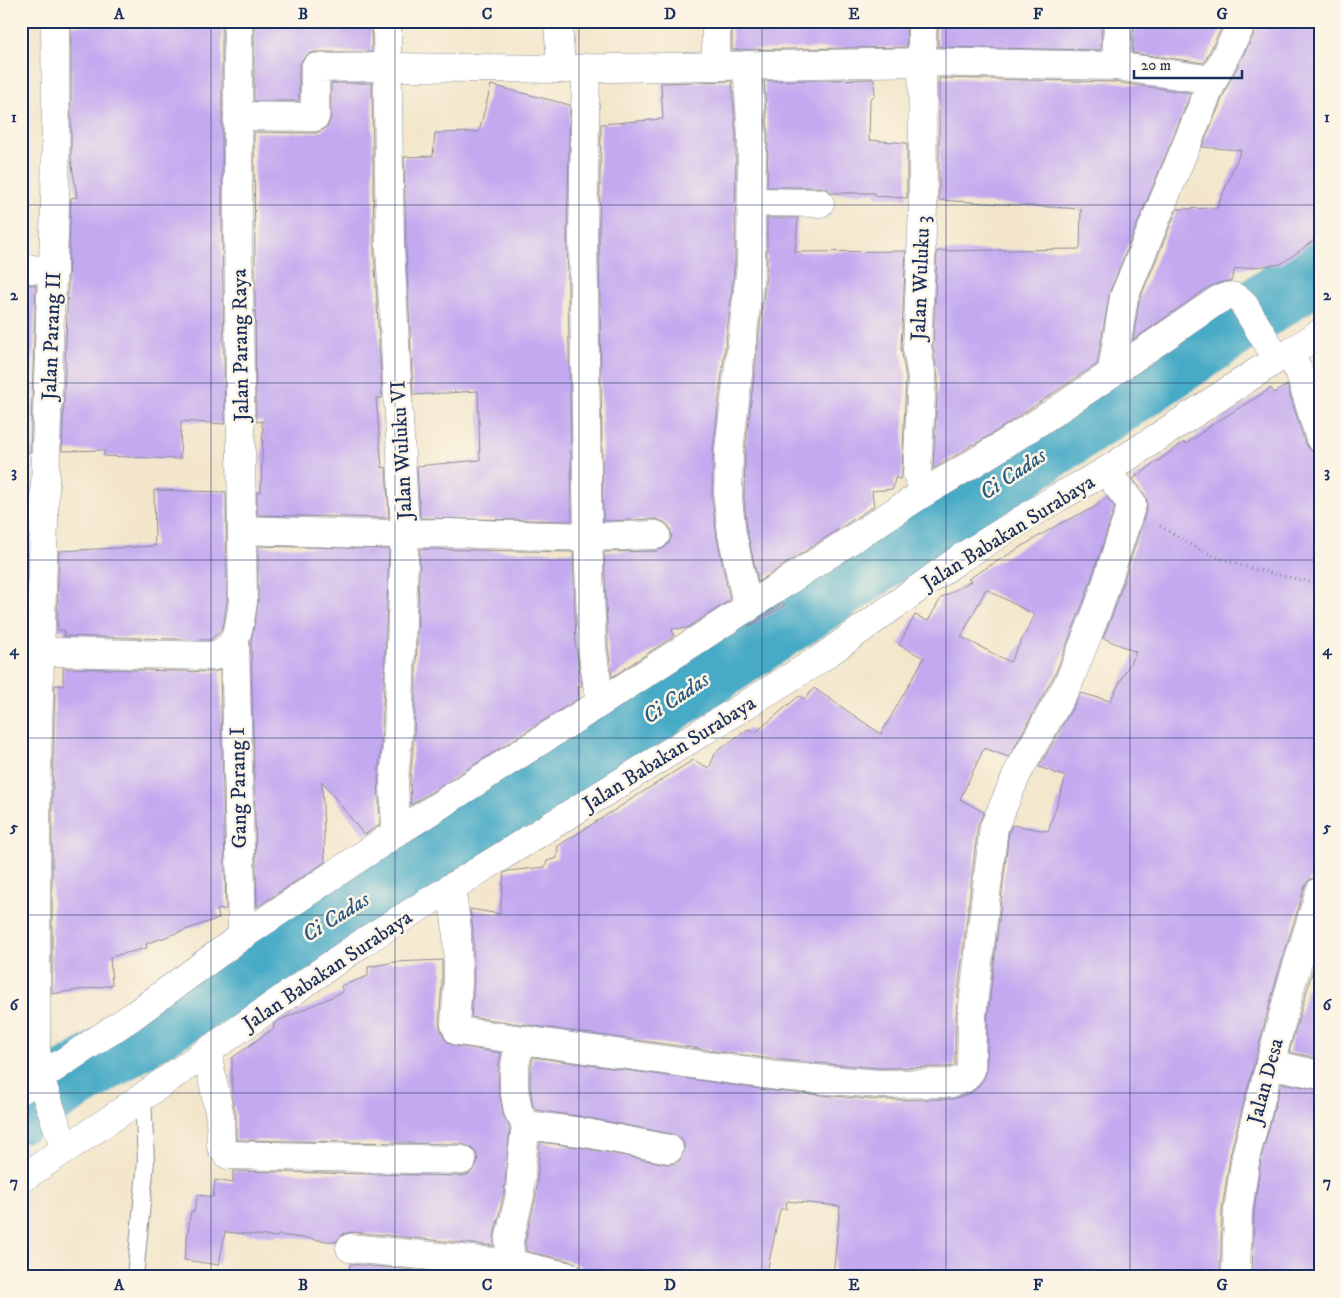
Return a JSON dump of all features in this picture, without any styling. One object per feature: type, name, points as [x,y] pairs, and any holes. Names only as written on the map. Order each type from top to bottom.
[{"type":"street","name":"Jalan Parang II","points":[[54,21],[56,143],[53,271],[31,652],[36,799],[35,1085],[54,1118],[65,1149]]},
{"type":"street","name":"Jalan Parang Raya","points":[[236,639],[243,602],[238,232],[238,21]]},
{"type":"street","name":"Jalan Wuluku VI","points":[[386,21],[390,248],[405,532],[398,734],[394,781],[396,833]]},
{"type":"street","points":[[558,21],[573,69],[583,235],[588,537],[592,648],[600,703]]},
{"type":"street","points":[[716,21],[716,65]]},
{"type":"street","name":"Jalan Wuluku 3","points":[[922,21],[923,208],[917,348],[922,378],[918,474],[925,492]]},
{"type":"street","points":[[1116,66],[1118,21]]},
{"type":"street","points":[[1112,372],[1124,297],[1213,80],[1243,21]]},
{"type":"street","points":[[238,116],[315,116],[315,68],[573,69],[922,62],[1116,66],[1213,80]]},
{"type":"street","points":[[746,65],[752,136],[752,265],[729,451],[728,499],[732,534],[748,608]]},
{"type":"street","points":[[752,202],[820,203]]},
{"type":"street","points":[[21,268],[53,271]]},
{"type":"street","points":[[35,1085],[242,936],[396,833],[748,608],[925,492],[1016,438],[1218,300],[1232,295],[1236,296],[1243,303],[1263,335],[1284,356],[1301,378],[1320,438]]},
{"type":"street","name":"Jalan Babakan Surabaya","points":[[21,1179],[365,941],[820,659],[959,559],[1057,498],[1106,471],[1320,333]]},
{"type":"street","points":[[451,887],[457,930],[458,982],[455,1028],[458,1031],[776,1076],[880,1084],[952,1083],[965,1078],[971,1070],[974,996],[994,827],[1018,772],[1069,682],[1099,606],[1132,504],[1106,471]]},
{"type":"street","points":[[243,530],[588,537],[656,535]]},
{"type":"street","points":[[31,652],[213,656],[223,653],[236,639]]},
{"type":"street","name":"Gang Parang I","points":[[236,639],[242,936]]},
{"type":"street","name":"Jalan Desa","points":[[1236,1277],[1238,1212],[1246,1155],[1320,890]]},
{"type":"street","points":[[512,1270],[509,1240],[520,1195],[526,1125],[518,1110],[514,1088],[515,1063],[524,1040]]},
{"type":"street","points":[[207,1052],[220,1117],[221,1147],[228,1155],[462,1160]]},
{"type":"street","points":[[1270,1064],[1320,1076]]},
{"type":"street","points":[[526,1125],[581,1132],[669,1149]]},
{"type":"street","points":[[350,1248],[570,1277]]},
{"type":"lane","points":[[135,1277],[146,1162],[143,1096]]},
{"type":"path","points":[[1132,504],[1146,518],[1197,548],[1248,568],[1320,584]]},
{"type":"building","points":[[150,21],[222,21],[222,232],[225,424],[181,421],[180,459],[104,456],[104,450],[62,451],[71,198],[77,197],[71,159],[71,26],[150,24]]},
{"type":"building","points":[[254,21],[371,21],[372,52],[315,52],[308,54],[302,60],[299,68],[299,101],[254,101]]},
{"type":"building","points":[[732,21],[906,21],[907,47],[732,50]]},
{"type":"building","points":[[938,21],[1102,21],[1101,50],[938,47]]},
{"type":"building","points":[[1134,21],[1225,21],[1204,63],[1132,53]]},
{"type":"building","points":[[1258,21],[1320,21],[1320,236],[1281,264],[1235,269],[1231,281],[1209,287],[1133,340],[1139,301],[1177,209],[1217,208],[1241,150],[1202,147],[1227,87],[1257,28]]},
{"type":"building","points":[[939,78],[1115,82],[1191,93],[1110,291],[1097,364],[992,434],[974,445],[971,444],[970,447],[933,469],[938,378],[933,347],[937,251],[1080,249],[1081,209],[939,200]]},
{"type":"building","points":[[874,79],[875,95],[870,99],[869,140],[907,143],[907,198],[875,196],[875,193],[831,193],[828,189],[820,187],[767,187],[768,135],[764,81]]},
{"type":"building","points":[[732,81],[736,136],[735,264],[713,449],[712,499],[717,537],[730,600],[687,628],[672,629],[674,636],[612,677],[608,647],[604,552],[657,551],[669,543],[672,535],[669,526],[656,519],[603,521],[599,235],[601,124],[663,119],[661,83]]},
{"type":"building","points":[[331,83],[372,83],[374,248],[382,398],[376,398],[382,468],[386,467],[389,518],[257,515],[257,492],[261,492],[263,427],[262,421],[256,422],[254,132],[315,133],[323,130],[328,125],[331,117]]},
{"type":"building","points":[[491,85],[570,105],[567,235],[572,521],[420,518],[417,466],[480,460],[478,391],[413,395],[404,157],[433,156],[435,133],[479,132]]},
{"type":"building","points":[[767,218],[798,218],[795,252],[906,251],[901,348],[906,378],[902,474],[900,479],[895,478],[893,489],[872,491],[874,506],[758,582],[747,531],[744,498],[745,452],[767,267]]},
{"type":"building","points":[[21,284],[36,285],[30,452],[21,453]]},
{"type":"building","points":[[1287,385],[1305,443],[1310,450],[1320,453],[1320,876],[1310,879],[1305,886],[1277,977],[1231,1151],[1222,1210],[1220,1277],[910,1277],[860,1272],[859,1277],[833,1277],[840,1206],[787,1201],[786,1209],[780,1209],[766,1277],[621,1277],[583,1268],[573,1262],[526,1251],[525,1242],[536,1196],[540,1142],[579,1147],[667,1164],[675,1164],[680,1160],[684,1151],[684,1143],[680,1138],[672,1134],[536,1110],[533,1106],[530,1087],[533,1057],[775,1091],[879,1100],[953,1099],[971,1093],[978,1087],[984,1079],[987,1070],[988,1016],[1009,831],[1012,825],[1048,831],[1066,777],[1039,767],[1081,693],[1110,701],[1136,652],[1103,638],[1114,611],[1147,508],[1145,495],[1133,479],[1184,442],[1186,444],[1212,425],[1271,388],[1274,393]]},
{"type":"building","points":[[154,490],[226,492],[227,601],[224,623],[220,632],[210,640],[64,636],[64,630],[58,630],[57,618],[59,551],[155,546]]},
{"type":"building","points":[[1107,498],[1115,507],[1084,601],[1056,672],[1009,757],[984,748],[960,799],[984,812],[978,825],[959,986],[956,1015],[955,1065],[949,1067],[880,1068],[779,1060],[471,1017],[474,982],[473,930],[470,909],[500,914],[504,873],[545,867],[547,861],[557,858],[558,846],[693,760],[709,768],[716,752],[748,729],[756,732],[799,696],[805,699],[814,688],[881,734],[924,658],[899,645],[915,615],[928,621],[941,598],[971,581],[968,579],[1059,524],[1093,508]],"holes":[[[986,589],[1035,615],[1010,662],[961,637]]]},
{"type":"building","points":[[258,546],[389,549],[382,733],[378,780],[380,825],[364,835],[322,781],[325,862],[257,907],[251,641],[258,604]]},
{"type":"building","points":[[420,549],[573,552],[576,649],[582,686],[578,686],[579,698],[411,805],[410,781],[414,735]]},
{"type":"building","points":[[21,553],[27,553],[26,620],[21,620]]},
{"type":"building","points":[[783,603],[785,605],[748,626]]},
{"type":"building","points":[[63,668],[213,672],[220,670],[226,909],[217,910],[219,918],[146,944],[147,948],[110,957],[112,985],[52,994],[52,799],[55,685],[63,686]]},
{"type":"building","points":[[21,682],[24,682],[21,768]]},
{"type":"building","points":[[1320,945],[1320,1059],[1289,1052]]},
{"type":"building","points":[[442,960],[439,1024],[444,1038],[456,1046],[501,1053],[498,1071],[499,1091],[503,1114],[510,1128],[504,1193],[494,1237],[494,1246],[352,1232],[343,1234],[336,1242],[278,1235],[277,1237],[225,1232],[219,1265],[184,1260],[191,1211],[194,1212],[198,1195],[213,1197],[215,1180],[233,1183],[233,1171],[462,1176],[469,1174],[475,1168],[478,1161],[476,1153],[470,1147],[462,1144],[236,1140],[236,1116],[232,1098],[232,1058],[274,1028],[273,1025],[280,1020],[343,992],[341,986],[368,976],[368,967],[395,962]]},
{"type":"building","points":[[1281,1083],[1320,1090],[1320,1277],[1252,1277],[1254,1212],[1261,1158]]},
{"type":"building","points":[[350,1264],[466,1275],[466,1277],[348,1277]]},
{"type":"waterway","name":"Ci Cadas","points":[[21,1111],[498,815],[1320,268]]}]
